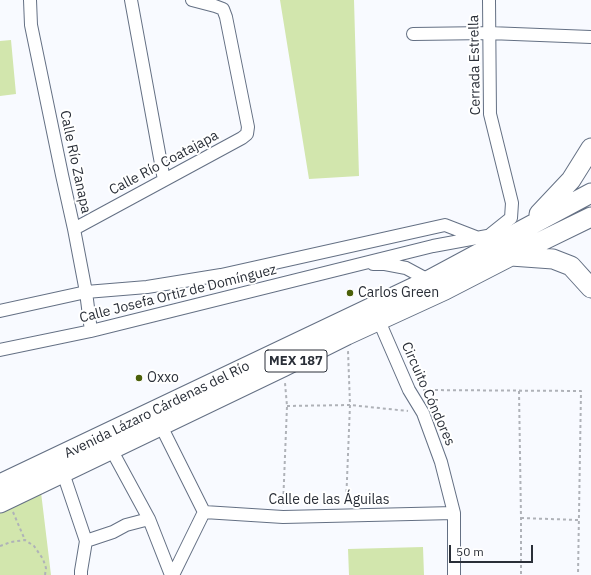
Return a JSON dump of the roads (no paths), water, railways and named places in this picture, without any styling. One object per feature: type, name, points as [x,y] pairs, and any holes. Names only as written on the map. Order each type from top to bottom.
[{"type":"main road","points":[[522,230],[548,206],[571,180],[591,148]]},
{"type":"main road","name":"Avenida Lázaro Cárdenas del Río","points":[[2,496],[429,280],[591,193]]},
{"type":"main road","name":"Avenida Lázaro Cárdenas del Río","points":[[2,496],[64,473],[111,449],[157,418],[284,368],[591,217]]},
{"type":"main road","points":[[511,256],[552,259],[571,266],[591,288]]},
{"type":"street","name":"Calle Río Zanapa","points":[[30,0],[31,26],[74,228],[86,292],[91,331]]},
{"type":"street","points":[[131,0],[164,180]]},
{"type":"street","name":"Calle Río Coatajapa","points":[[74,228],[247,134],[248,127],[226,17],[223,10],[215,6],[192,0]]},
{"type":"street","name":"Cerrada Estrella","points":[[482,236],[511,218],[512,203],[490,114],[489,0]]},
{"type":"street","points":[[412,34],[489,33],[591,37]]},
{"type":"street","points":[[0,311],[86,292],[147,287],[221,275],[446,225],[482,236]]},
{"type":"street","name":"Calle Josefa Ortiz de Domínguez","points":[[0,350],[91,331],[433,246],[522,230]]},
{"type":"street","points":[[361,263],[385,264],[406,268],[445,290]]},
{"type":"street","name":"Circuito Cóndores","points":[[380,321],[410,390],[423,413],[441,462],[454,514],[454,575]]},
{"type":"street","points":[[157,418],[204,512],[172,575]]},
{"type":"street","points":[[111,449],[149,520],[172,575]]},
{"type":"street","points":[[64,473],[86,541],[80,570],[81,575]]},
{"type":"street","name":"Calle de las Águilas","points":[[204,512],[283,517],[454,514]]},
{"type":"street","points":[[86,541],[113,532],[126,525],[149,520]]},
{"type":"place","name":"Carlos Green","points":[[350,293]]},
{"type":"place","name":"Oxxo","points":[[139,378]]}]
